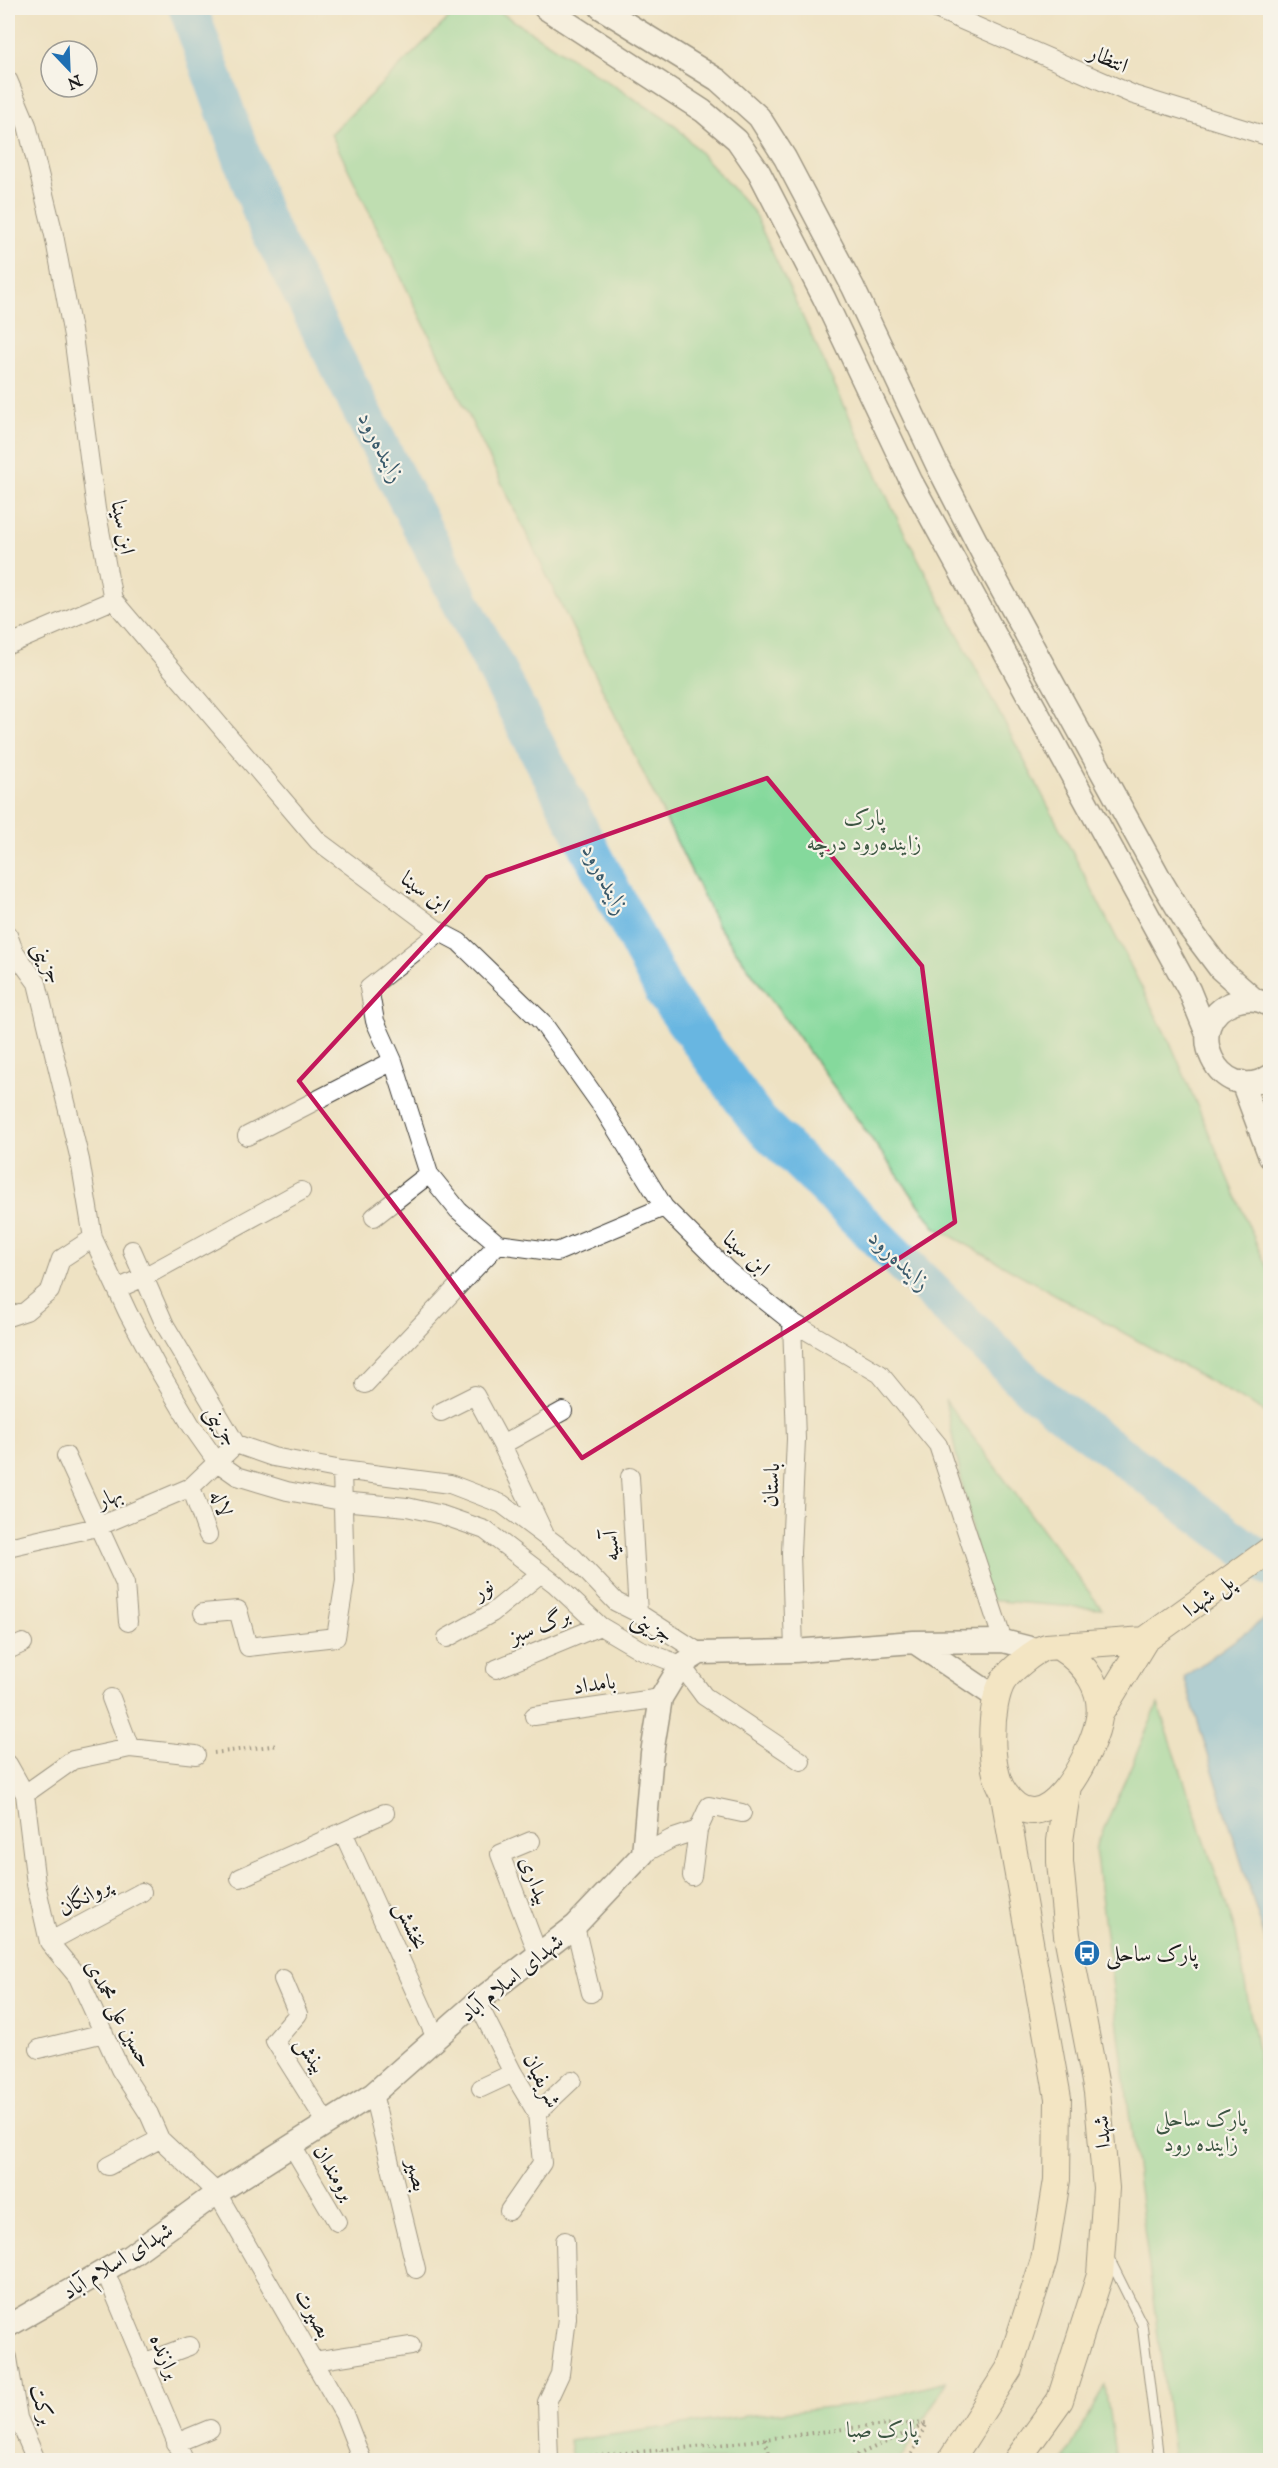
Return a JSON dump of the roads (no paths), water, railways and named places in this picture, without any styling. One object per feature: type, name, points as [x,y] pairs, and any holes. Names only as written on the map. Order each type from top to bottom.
[{"type":"main road","name":"پل شهدا","points":[[1145,1640],[1270,1550]]},
{"type":"main road","points":[[1049,1648],[1075,1657],[1088,1673],[1098,1694],[1100,1714],[1095,1738],[1085,1759],[1058,1801],[1047,1808],[1031,1811],[1014,1804],[1003,1791],[996,1772],[992,1744],[997,1698],[1004,1680],[1049,1648],[1145,1640]]},
{"type":"main road","points":[[1100,1714],[1145,1640]]},
{"type":"main road","name":"شهدا","points":[[1017,2460],[1060,2400],[1100,2275],[1106,2188],[1098,2092],[1067,1935],[1060,1862],[1060,1841],[1068,1786]]},
{"type":"main road","name":"شهدا","points":[[951,2460],[1009,2369],[1044,2260],[1057,2180],[1058,2098],[1003,1791]]},
{"type":"street","points":[[545,8],[703,111],[737,140],[759,172],[824,298],[911,481],[1188,990],[1207,1035]]},
{"type":"street","name":"انتظار","points":[[934,8],[1134,95],[1270,137]]},
{"type":"street","points":[[602,46],[615,12],[718,80],[759,117],[785,158],[853,287],[937,465],[992,572],[1163,884],[1190,929],[1220,969],[1263,1003]]},
{"type":"street","name":"ابن سینا","points":[[8,80],[27,125],[54,236],[73,336],[96,509],[113,600],[318,842],[440,932],[459,942],[542,1022],[601,1105],[664,1207],[728,1271],[792,1322],[880,1374],[938,1445],[1003,1641]]},
{"type":"street","points":[[8,645],[113,600]]},
{"type":"street","points":[[440,932],[369,988],[375,1021],[393,1061],[429,1174],[458,1210],[498,1244],[557,1252],[664,1207]]},
{"type":"street","name":"جزینی","points":[[8,935],[14,951],[37,983],[80,1160],[93,1239],[158,1369],[191,1425],[217,1462],[237,1476],[287,1491],[341,1501],[407,1507],[442,1515],[485,1530],[541,1573],[600,1626],[639,1649],[690,1659]]},
{"type":"street","points":[[1263,1003],[1242,1000],[1219,1011],[1211,1022],[1207,1035],[1207,1047],[1211,1060],[1229,1078],[1242,1082],[1255,1082],[1270,1076]]},
{"type":"street","points":[[247,1136],[393,1061]]},
{"type":"street","points":[[1242,1082],[1270,1157]]},
{"type":"street","points":[[374,1217],[429,1174]]},
{"type":"street","points":[[117,1289],[144,1277],[301,1191]]},
{"type":"street","points":[[8,1317],[26,1311],[50,1292],[61,1259],[93,1239]]},
{"type":"street","points":[[364,1383],[498,1244]]},
{"type":"street","points":[[132,1250],[165,1325],[236,1444],[273,1457],[342,1470],[450,1484],[502,1504],[573,1557],[616,1602],[638,1613],[690,1659],[704,1696],[801,1761]]},
{"type":"street","name":"باستان","points":[[792,1322],[796,1439],[791,1553],[794,1651]]},
{"type":"street","points":[[441,1412],[475,1395],[502,1445],[545,1536]]},
{"type":"street","points":[[502,1445],[563,1410]]},
{"type":"street","name":"بهار","points":[[8,1547],[97,1527],[191,1486],[236,1444]]},
{"type":"street","points":[[66,1456],[125,1584],[128,1622]]},
{"type":"street","points":[[203,1613],[238,1610],[248,1647],[336,1637],[345,1581],[341,1501],[342,1470]]},
{"type":"street","name":"آسیه","points":[[630,1477],[638,1613]]},
{"type":"street","points":[[442,1515],[450,1484]]},
{"type":"street","name":"لاله","points":[[191,1486],[208,1535]]},
{"type":"street","name":"نور","points":[[447,1638],[492,1613],[541,1573]]},
{"type":"street","name":"برگ سبز","points":[[496,1669],[600,1626]]},
{"type":"street","points":[[643,1854],[651,1753],[660,1698],[690,1659],[914,1642],[1003,1641],[1049,1648]]},
{"type":"street","points":[[914,1642],[997,1698]]},
{"type":"street","points":[[111,1698],[130,1748]]},
{"type":"street","name":"بامداد","points":[[534,1716],[660,1698]]},
{"type":"street","points":[[26,1794],[72,1760],[130,1748],[196,1755]]},
{"type":"street","name":"حسین علی محمدی","points":[[8,1764],[26,1794],[36,1884],[49,1942],[78,1977],[120,2069],[149,2114],[160,2139],[217,2193]]},
{"type":"street","points":[[692,1876],[698,1830],[709,1806],[742,1813]]},
{"type":"street","points":[[240,1878],[386,1814]]},
{"type":"street","points":[[643,1854],[671,1839],[698,1830]]},
{"type":"street","name":"بخشش","points":[[343,1832],[436,2038]]},
{"type":"street","name":"بیداری","points":[[531,1840],[500,1854],[538,1954]]},
{"type":"street","name":"شهدای اسلام آباد","points":[[8,2326],[130,2256],[217,2193],[373,2094],[477,2002],[575,1926],[643,1854]]},
{"type":"street","name":"پروانگان","points":[[49,1942],[142,1892]]},
{"type":"street","points":[[575,1926],[591,1993]]},
{"type":"street","name":"بینش","points":[[283,1979],[298,2014],[275,2041],[326,2122]]},
{"type":"street","name":"شریفیان","points":[[477,2002],[513,2073],[537,2113],[542,2163],[509,2211]]},
{"type":"street","points":[[39,2049],[104,2033]]},
{"type":"street","points":[[481,2088],[513,2073]]},
{"type":"street","points":[[537,2113],[572,2080]]},
{"type":"street","name":"بصیر","points":[[373,2094],[416,2269]]},
{"type":"street","points":[[108,2166],[160,2139]]},
{"type":"street","name":"برومندان","points":[[292,2146],[337,2222]]},
{"type":"street","name":"بصیرت","points":[[217,2193],[344,2414],[362,2460]]},
{"type":"street","points":[[549,2460],[547,2402],[560,2374],[567,2318],[565,2241]]},
{"type":"street","name":"برازنده","points":[[105,2271],[184,2460]]},
{"type":"street","points":[[143,2363],[189,2346]]},
{"type":"street","points":[[314,2361],[411,2346]]},
{"type":"street","name":"برکت","points":[[8,2358],[18,2418],[36,2460]]},
{"type":"street","points":[[176,2443],[210,2429]]},
{"type":"lane","points":[[1102,2243],[1142,2324],[1160,2460]]},
{"type":"water","points":[[1270,1615],[1270,1955],[1184,1677]]},
{"type":"waterway","name":"زاینده‌رود","points":[[188,8],[265,221],[666,995],[759,1122],[1034,1391],[1270,1567]]},
{"type":"place","name":"پارک ساحلی","points":[[1087,1953]]},
{"type":"park label","name":"پارک زاینده‌رود درچه","points":[[864,830]]},
{"type":"park label","name":"پارک ساحلی زاینده رود","points":[[1201,2130]]},
{"type":"park label","name":"پارک صبا","points":[[882,2429]]}]
